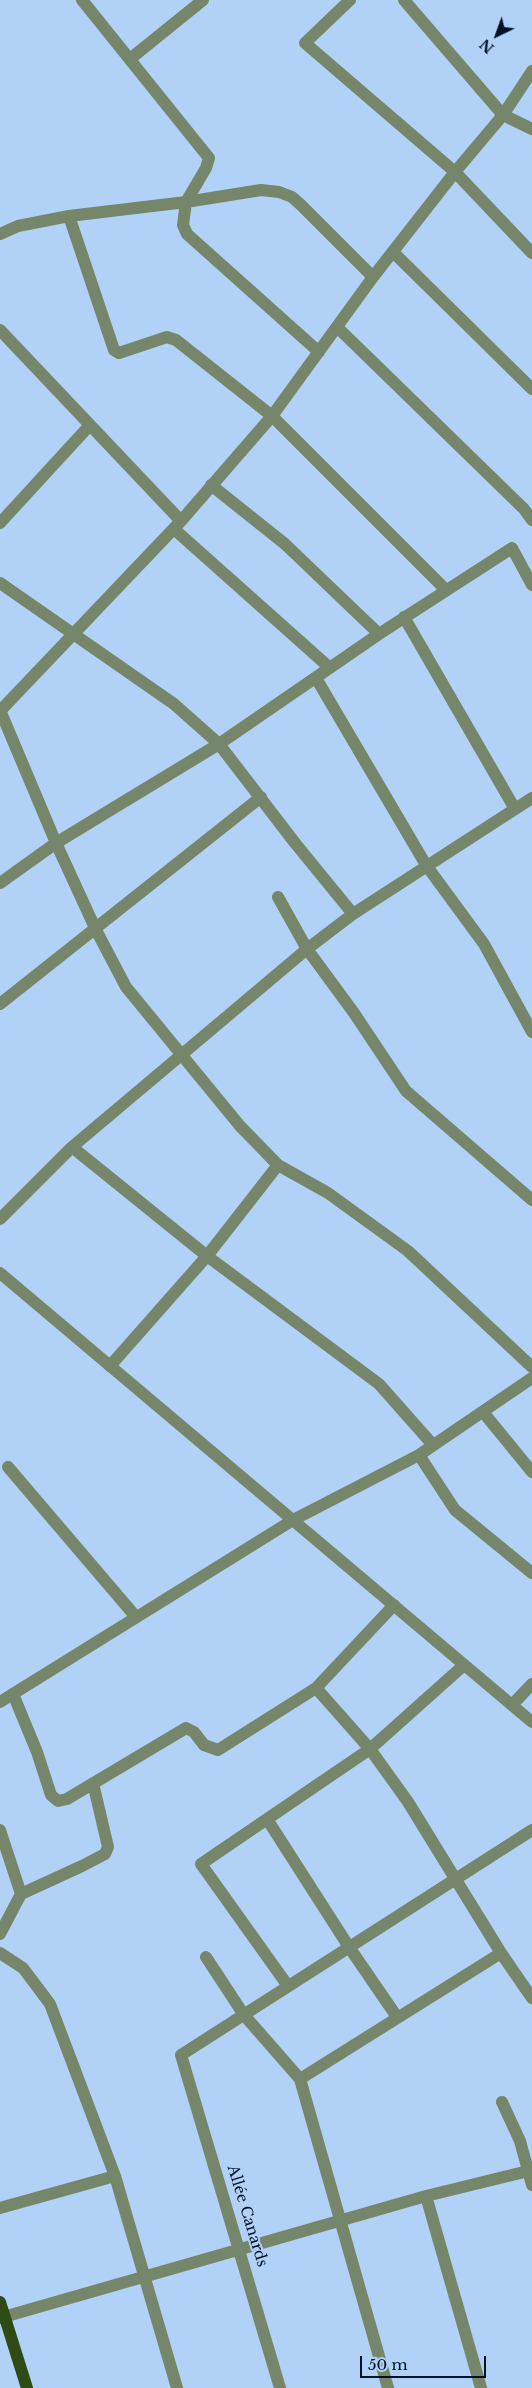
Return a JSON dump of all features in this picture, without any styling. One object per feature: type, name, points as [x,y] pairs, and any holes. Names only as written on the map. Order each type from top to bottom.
[{"type":"main road","points":[[0,2302],[2,2317],[27,2388]]},
{"type":"street","points":[[82,0],[209,158],[206,168],[186,202],[183,225],[187,234],[319,352]]},
{"type":"street","points":[[130,59],[203,0]]},
{"type":"street","points":[[350,0],[305,43],[455,172],[532,253]]},
{"type":"street","points":[[404,0],[503,114],[532,129]]},
{"type":"street","points":[[532,71],[503,114],[373,277],[272,416],[178,525],[0,710],[56,843],[96,930],[126,987],[240,1126],[278,1166],[328,1193],[408,1251],[532,1367]]},
{"type":"street","points":[[0,234],[18,226],[69,216],[186,202],[261,190],[279,192],[292,196],[373,277]]},
{"type":"street","points":[[69,216],[114,350],[119,353],[167,337],[176,340],[272,416],[446,590]]},
{"type":"street","points":[[393,252],[532,389]]},
{"type":"street","points":[[337,327],[524,509],[532,520]]},
{"type":"street","points":[[0,330],[90,425],[178,525],[330,668]]},
{"type":"street","points":[[3,514],[90,425]]},
{"type":"street","points":[[211,485],[285,544],[379,634]]},
{"type":"street","points":[[0,883],[56,843],[219,744],[404,617],[512,548],[531,580]]},
{"type":"street","points":[[0,583],[174,704],[219,744],[353,914]]},
{"type":"street","points":[[404,617],[515,809]]},
{"type":"street","points":[[316,678],[426,865],[484,944],[532,1032]]},
{"type":"street","points":[[0,1004],[96,930],[261,797]]},
{"type":"street","points":[[0,1219],[72,1147],[307,949],[353,914],[426,865],[532,798]]},
{"type":"street","points":[[278,897],[307,949],[354,1013],[406,1091],[532,1200]]},
{"type":"street","points":[[72,1147],[207,1256],[379,1384],[433,1446]]},
{"type":"street","points":[[110,1366],[207,1256],[278,1166]]},
{"type":"street","points":[[0,1273],[532,1722]]},
{"type":"street","points":[[0,1702],[293,1520],[419,1455],[532,1378]]},
{"type":"street","points":[[482,1412],[532,1472]]},
{"type":"street","points":[[419,1455],[455,1510],[532,1573]]},
{"type":"street","points":[[8,1467],[136,1617]]},
{"type":"street","points":[[13,1694],[37,1752],[51,1795],[58,1801],[67,1799],[186,1728],[194,1732],[204,1745],[218,1750],[316,1688],[394,1606]]},
{"type":"street","points":[[288,1986],[201,1864],[370,1749],[464,1665]]},
{"type":"street","points":[[512,1705],[532,1684]]},
{"type":"street","points":[[316,1688],[370,1749],[408,1802],[454,1880],[532,1998]]},
{"type":"street","points":[[0,1934],[21,1894],[105,1854],[108,1847],[94,1783]]},
{"type":"street","points":[[267,1819],[349,1947],[397,2017]]},
{"type":"street","points":[[0,1830],[21,1894]]},
{"type":"street","points":[[244,2015],[532,1830]]},
{"type":"street","points":[[0,1953],[23,1968],[39,1986],[50,2004],[116,2176],[177,2388]]},
{"type":"street","points":[[300,2079],[501,1953]]},
{"type":"street","points":[[206,1957],[244,2015],[300,2079],[388,2388]]},
{"type":"street","name":"Allée Canards","points":[[244,2015],[181,2055],[280,2388]]},
{"type":"street","points":[[502,2102],[520,2141],[530,2171],[532,2185]]},
{"type":"street","points":[[2,2317],[426,2196],[530,2171]]},
{"type":"street","points":[[0,2208],[116,2176]]},
{"type":"street","points":[[426,2196],[481,2388]]}]
